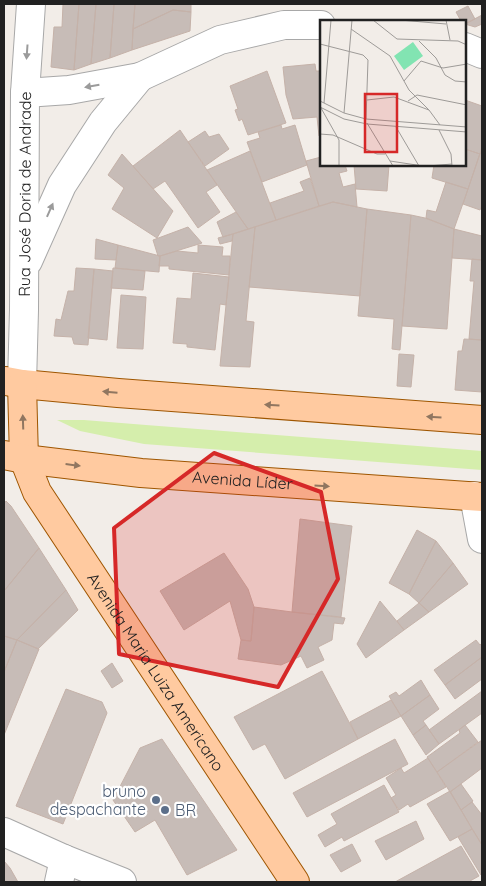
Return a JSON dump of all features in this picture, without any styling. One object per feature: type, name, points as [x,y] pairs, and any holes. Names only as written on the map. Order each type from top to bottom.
[{"type":"main road","points":[[13,382],[149,396],[482,420]]},
{"type":"main road","name":"Avenida Maria Luiza Americano","points":[[13,382],[14,457],[295,882]]},
{"type":"main road","name":"Avenida Líder","points":[[14,457],[141,473],[478,497]]},
{"type":"street","name":"Rua José Doria de Andrade","points":[[13,382],[24,318],[25,93],[31,4]]},
{"type":"street","points":[[25,93],[69,90],[140,76],[220,40],[284,25],[320,26]]},
{"type":"street","points":[[466,48],[482,54]]},
{"type":"street","points":[[24,271],[62,185],[103,122],[140,76]]},
{"type":"street","points":[[478,497],[482,539]]},
{"type":"street","points":[[4,832],[61,870],[122,882]]},
{"type":"highlighted area","points":[[214,453],[321,492],[338,579],[278,687],[119,654],[114,528]]},
{"type":"green space","points":[[57,420],[84,420],[482,451],[482,470],[144,444],[80,431]]},
{"type":"building","points":[[63,4],[79,4],[74,70],[51,67],[54,27],[62,27]]},
{"type":"building","points":[[79,4],[96,4],[91,64],[74,70]]},
{"type":"building","points":[[96,4],[114,4],[110,58],[91,64]]},
{"type":"building","points":[[114,4],[135,4],[132,50],[110,58]]},
{"type":"building","points":[[135,4],[191,4],[191,12],[173,10],[133,29]]},
{"type":"building","points":[[468,6],[475,19],[466,24],[466,20],[460,20],[456,12]]},
{"type":"building","points":[[173,10],[191,12],[190,31],[132,50],[133,29]]},
{"type":"building","points":[[482,15],[482,24],[475,27],[466,23]]},
{"type":"building","points":[[315,64],[316,71],[320,71],[320,136],[317,117],[293,119],[286,95],[283,67]]},
{"type":"building","points":[[267,71],[286,123],[248,135],[242,119],[239,121],[235,110],[238,109],[230,86]]},
{"type":"building","points":[[466,100],[482,106],[482,146],[480,154],[466,149]]},
{"type":"building","points":[[281,125],[282,129],[295,125],[307,165],[262,182],[247,142],[260,138],[258,132]]},
{"type":"building","points":[[180,130],[217,185],[206,192],[220,212],[198,228],[165,181],[153,189],[133,166]]},
{"type":"building","points":[[205,131],[209,137],[219,134],[229,149],[205,166],[188,142]]},
{"type":"building","points":[[466,149],[480,154],[468,189],[432,178],[434,166],[466,166]]},
{"type":"building","points":[[250,151],[276,220],[248,229],[207,170]]},
{"type":"building","points":[[480,153],[482,153],[482,205],[480,210],[463,204]]},
{"type":"building","points":[[122,154],[173,211],[157,238],[112,209],[124,188],[108,175]]},
{"type":"building","points":[[320,157],[320,166],[345,166],[347,171],[339,173],[343,187],[355,184],[357,207],[333,202],[319,206],[306,161]]},
{"type":"building","points":[[354,166],[389,166],[387,191],[356,189]]},
{"type":"building","points":[[310,178],[319,206],[276,220],[270,203],[304,191],[300,182]]},
{"type":"building","points":[[446,182],[468,189],[454,229],[426,218],[427,210],[436,212]]},
{"type":"building","points":[[333,202],[367,209],[360,296],[249,287],[255,227]]},
{"type":"building","points":[[367,209],[411,215],[400,350],[392,349],[394,319],[358,316]]},
{"type":"building","points":[[236,212],[248,229],[223,237],[217,222]]},
{"type":"building","points":[[411,215],[454,229],[447,329],[402,326]]},
{"type":"building","points":[[188,227],[202,243],[158,256],[153,240]]},
{"type":"building","points":[[255,227],[246,321],[254,322],[250,367],[220,366],[233,234]]},
{"type":"building","points":[[454,229],[482,236],[482,260],[452,258]]},
{"type":"building","points":[[233,234],[232,241],[220,244],[218,238]]},
{"type":"building","points":[[96,239],[118,245],[116,260],[95,259]]},
{"type":"building","points":[[118,245],[160,256],[159,272],[115,268]]},
{"type":"building","points":[[198,245],[223,247],[222,256],[230,256],[229,275],[169,269],[169,266],[159,266],[160,256],[177,251],[198,253]]},
{"type":"building","points":[[472,259],[482,260],[482,340],[469,339],[474,281],[470,281]]},
{"type":"building","points":[[76,268],[94,269],[88,345],[74,344],[72,337],[54,336],[56,319],[61,320],[68,291],[74,291]]},
{"type":"building","points":[[113,268],[145,271],[143,290],[111,288]]},
{"type":"building","points":[[94,269],[113,271],[107,340],[88,338]]},
{"type":"building","points":[[193,273],[229,277],[226,305],[220,304],[215,350],[187,347],[187,344],[173,343],[177,298],[191,299]]},
{"type":"building","points":[[121,295],[146,297],[143,349],[117,348]]},
{"type":"building","points":[[464,339],[482,340],[482,392],[455,390],[458,351],[462,351]]},
{"type":"building","points":[[399,354],[414,355],[411,387],[397,386]]},
{"type":"building","points":[[6,501],[39,548],[4,591],[4,504]]},
{"type":"building","points":[[300,519],[352,526],[341,617],[292,612]]},
{"type":"building","points":[[417,530],[436,541],[409,594],[389,583]]},
{"type":"building","points":[[436,541],[453,563],[419,603],[409,594]]},
{"type":"building","points":[[39,548],[66,590],[17,640],[4,636],[4,591]]},
{"type":"building","points":[[224,553],[248,589],[254,607],[251,641],[241,640],[230,601],[184,630],[160,591]]},
{"type":"building","points":[[453,563],[468,584],[429,612],[419,603]]},
{"type":"building","points":[[66,590],[78,610],[38,649],[17,640]]},
{"type":"building","points":[[380,601],[404,630],[366,658],[357,644]]},
{"type":"building","points":[[419,603],[429,612],[404,630],[397,621]]},
{"type":"building","points":[[254,607],[345,618],[343,624],[334,623],[332,640],[318,647],[324,660],[307,668],[301,656],[281,665],[238,659],[241,640],[251,641]]},
{"type":"building","points":[[4,636],[17,640],[4,672]]},
{"type":"building","points":[[17,640],[39,649],[4,735],[4,672]]},
{"type":"building","points":[[476,640],[480,645],[482,643],[482,657],[445,685],[434,670]]},
{"type":"building","points":[[482,657],[482,679],[455,699],[445,685]]},
{"type":"building","points":[[112,663],[123,681],[112,688],[101,671]]},
{"type":"building","points":[[322,671],[358,739],[285,779],[265,744],[253,750],[234,717]]},
{"type":"building","points":[[421,680],[430,695],[401,716],[389,696],[396,692],[399,696]]},
{"type":"building","points":[[66,689],[102,702],[107,713],[63,824],[16,806]]},
{"type":"building","points":[[482,691],[482,713],[439,744],[429,730]]},
{"type":"building","points":[[430,695],[439,709],[423,721],[426,725],[413,735],[401,716]]},
{"type":"building","points":[[391,700],[401,716],[358,739],[350,722]]},
{"type":"building","points":[[426,725],[439,744],[426,755],[413,735]]},
{"type":"building","points":[[465,725],[478,742],[437,772],[427,757],[460,733],[459,730]]},
{"type":"building","name":"BR","points":[[162,739],[237,850],[187,875],[155,820],[135,832],[113,800],[140,748]]},
{"type":"building","points":[[395,739],[408,764],[307,817],[293,793]]},
{"type":"building","points":[[482,740],[482,768],[450,792],[437,772]]},
{"type":"building","points":[[428,758],[446,787],[410,807],[408,804],[399,810],[391,798],[396,795],[386,778],[401,768],[404,773]]},
{"type":"building","points":[[461,784],[473,801],[461,810],[450,792]]},
{"type":"building","points":[[384,785],[399,812],[344,841],[342,837],[325,847],[318,835],[337,824],[331,814]]},
{"type":"building","points":[[450,791],[472,829],[450,841],[427,804]]},
{"type":"building","points":[[472,802],[482,815],[482,845],[461,810]]},
{"type":"building","points":[[416,821],[424,839],[386,860],[375,841]]},
{"type":"building","points":[[472,829],[482,845],[481,875],[458,837]]},
{"type":"building","points":[[352,844],[361,861],[341,872],[330,855]]},
{"type":"building","points":[[461,846],[479,876],[469,882],[395,882]]},
{"type":"building","points":[[4,861],[10,868],[18,882],[4,882]]},
{"type":"place","name":"bruno despachante","points":[[156,800]]},
{"type":"place","name":"BR","points":[[165,810]]}]
